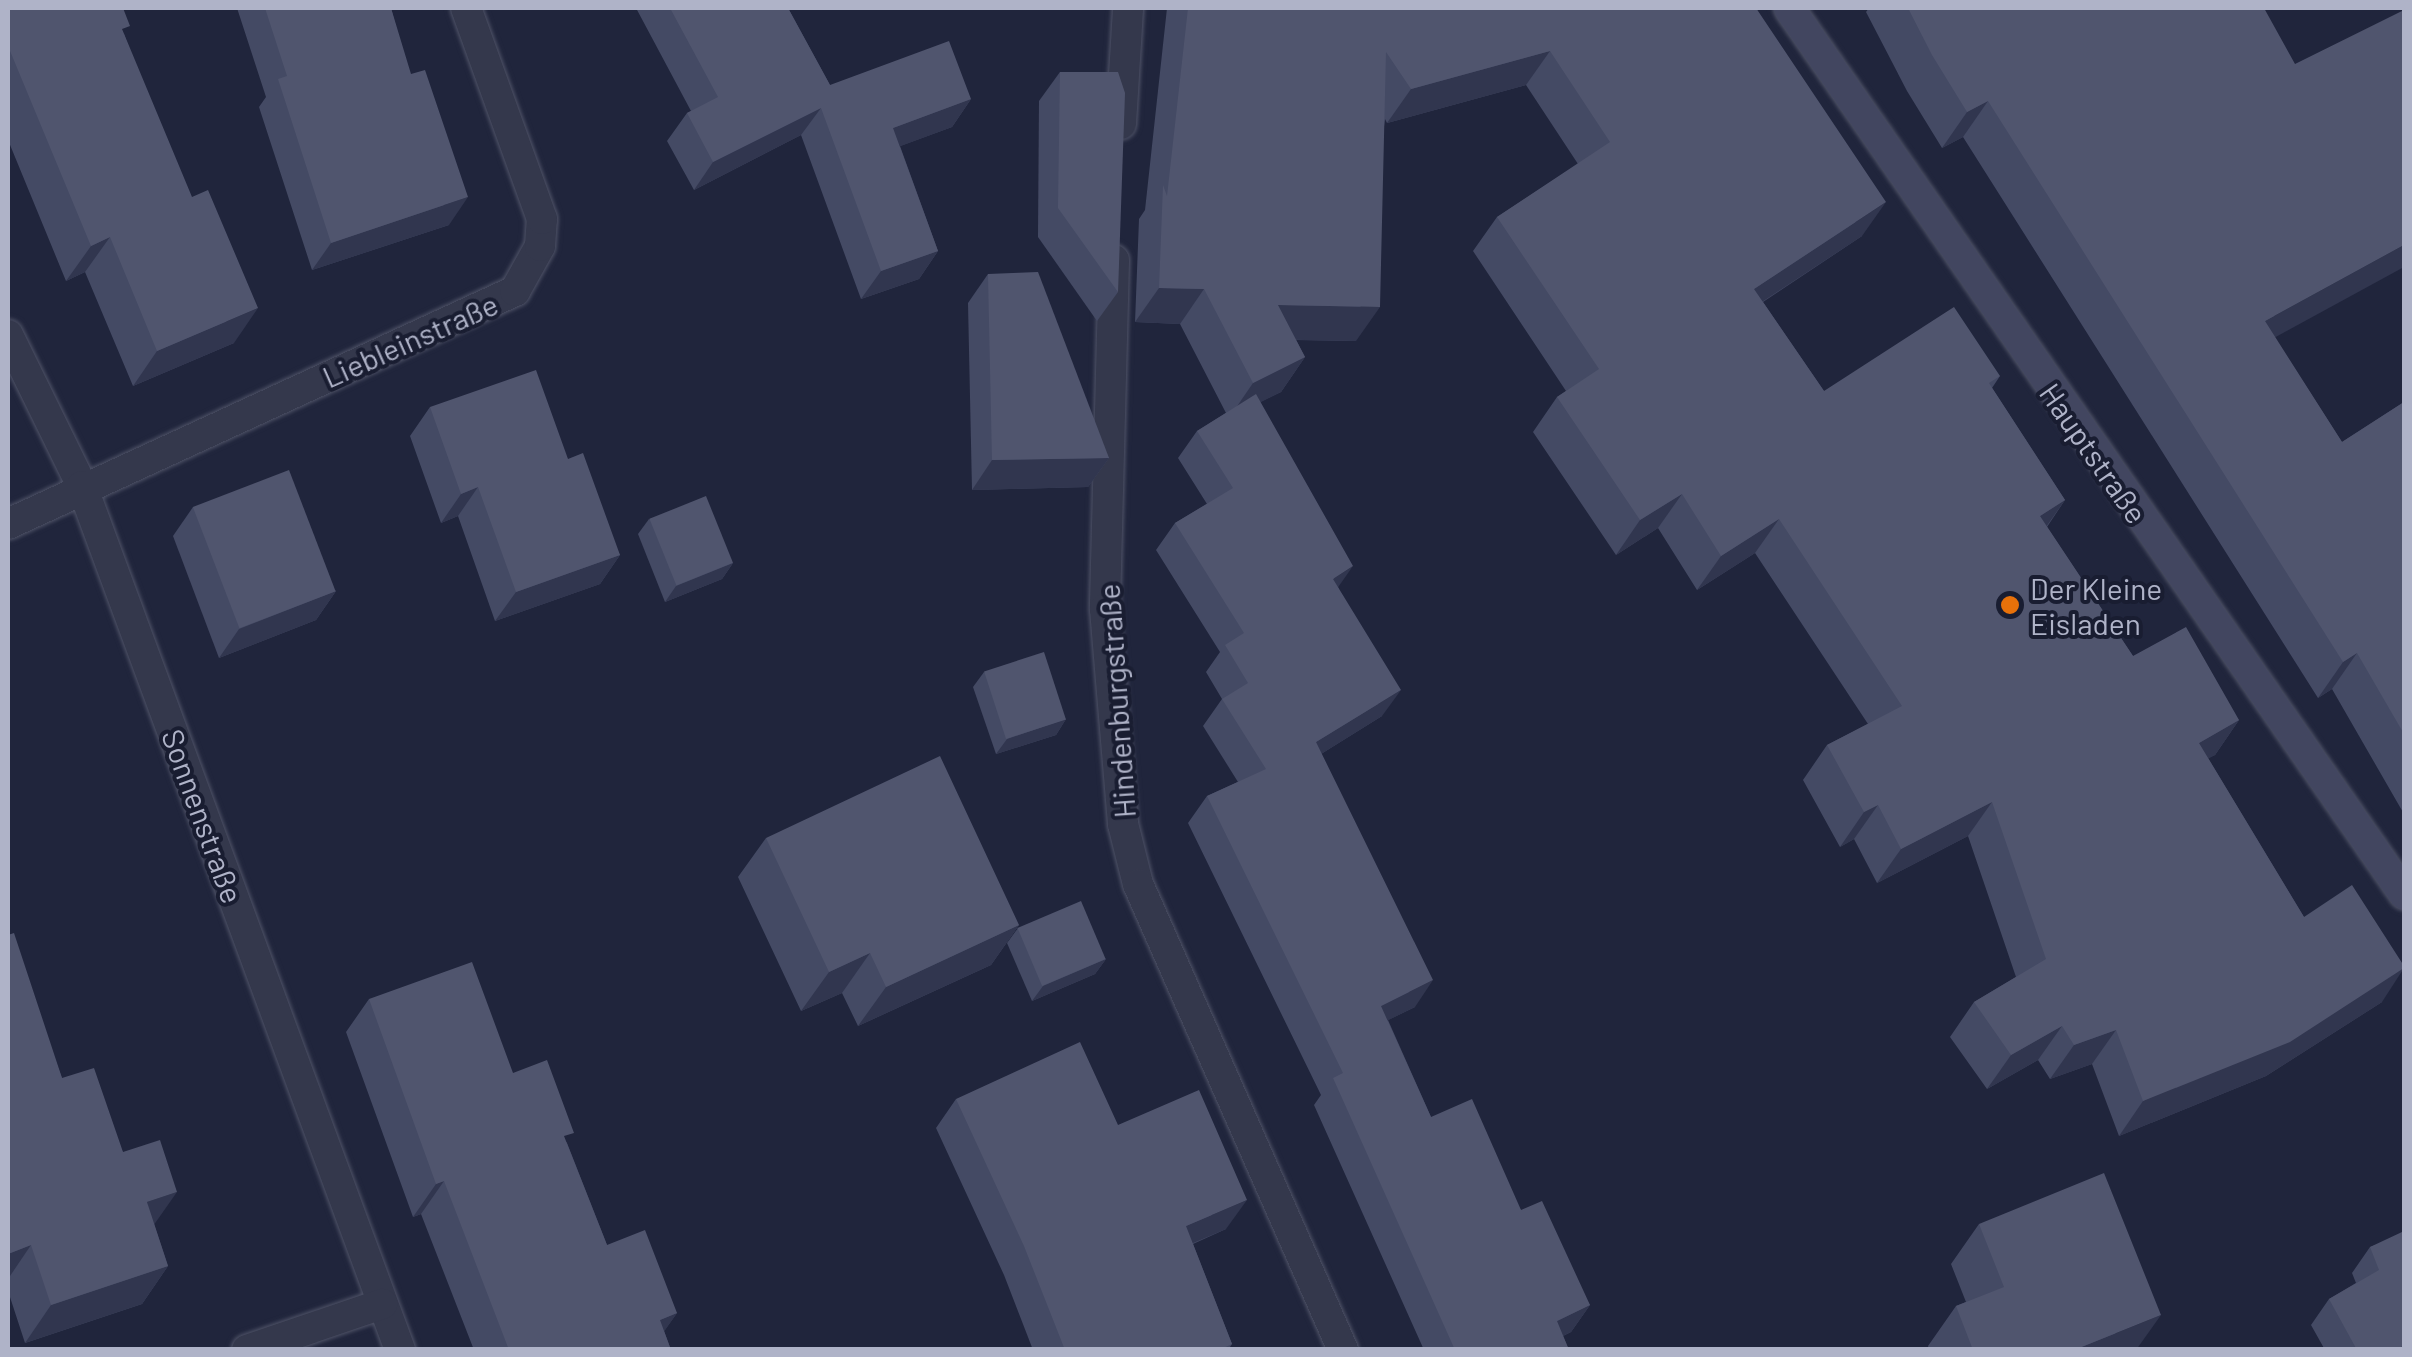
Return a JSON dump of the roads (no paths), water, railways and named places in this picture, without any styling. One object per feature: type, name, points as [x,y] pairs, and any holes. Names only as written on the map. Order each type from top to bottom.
[{"type":"street","name":"Liebleinstraße","points":[[8,524],[82,486],[515,292],[540,246],[542,218],[466,8]]},
{"type":"street","points":[[1119,156],[1128,8]]},
{"type":"street","name":"Hauptstraße","points":[[1789,8],[2404,894]]},
{"type":"street","name":"Hindenburgstraße","points":[[1115,232],[1105,609],[1123,824],[1138,884],[1343,1350]]},
{"type":"street","name":"Sonnenstraße","points":[[8,335],[82,486],[400,1350]]},
{"type":"street","points":[[248,1350],[382,1304]]},
{"type":"place","name":"Der Kleine Eisladen","points":[[2010,605]]}]
